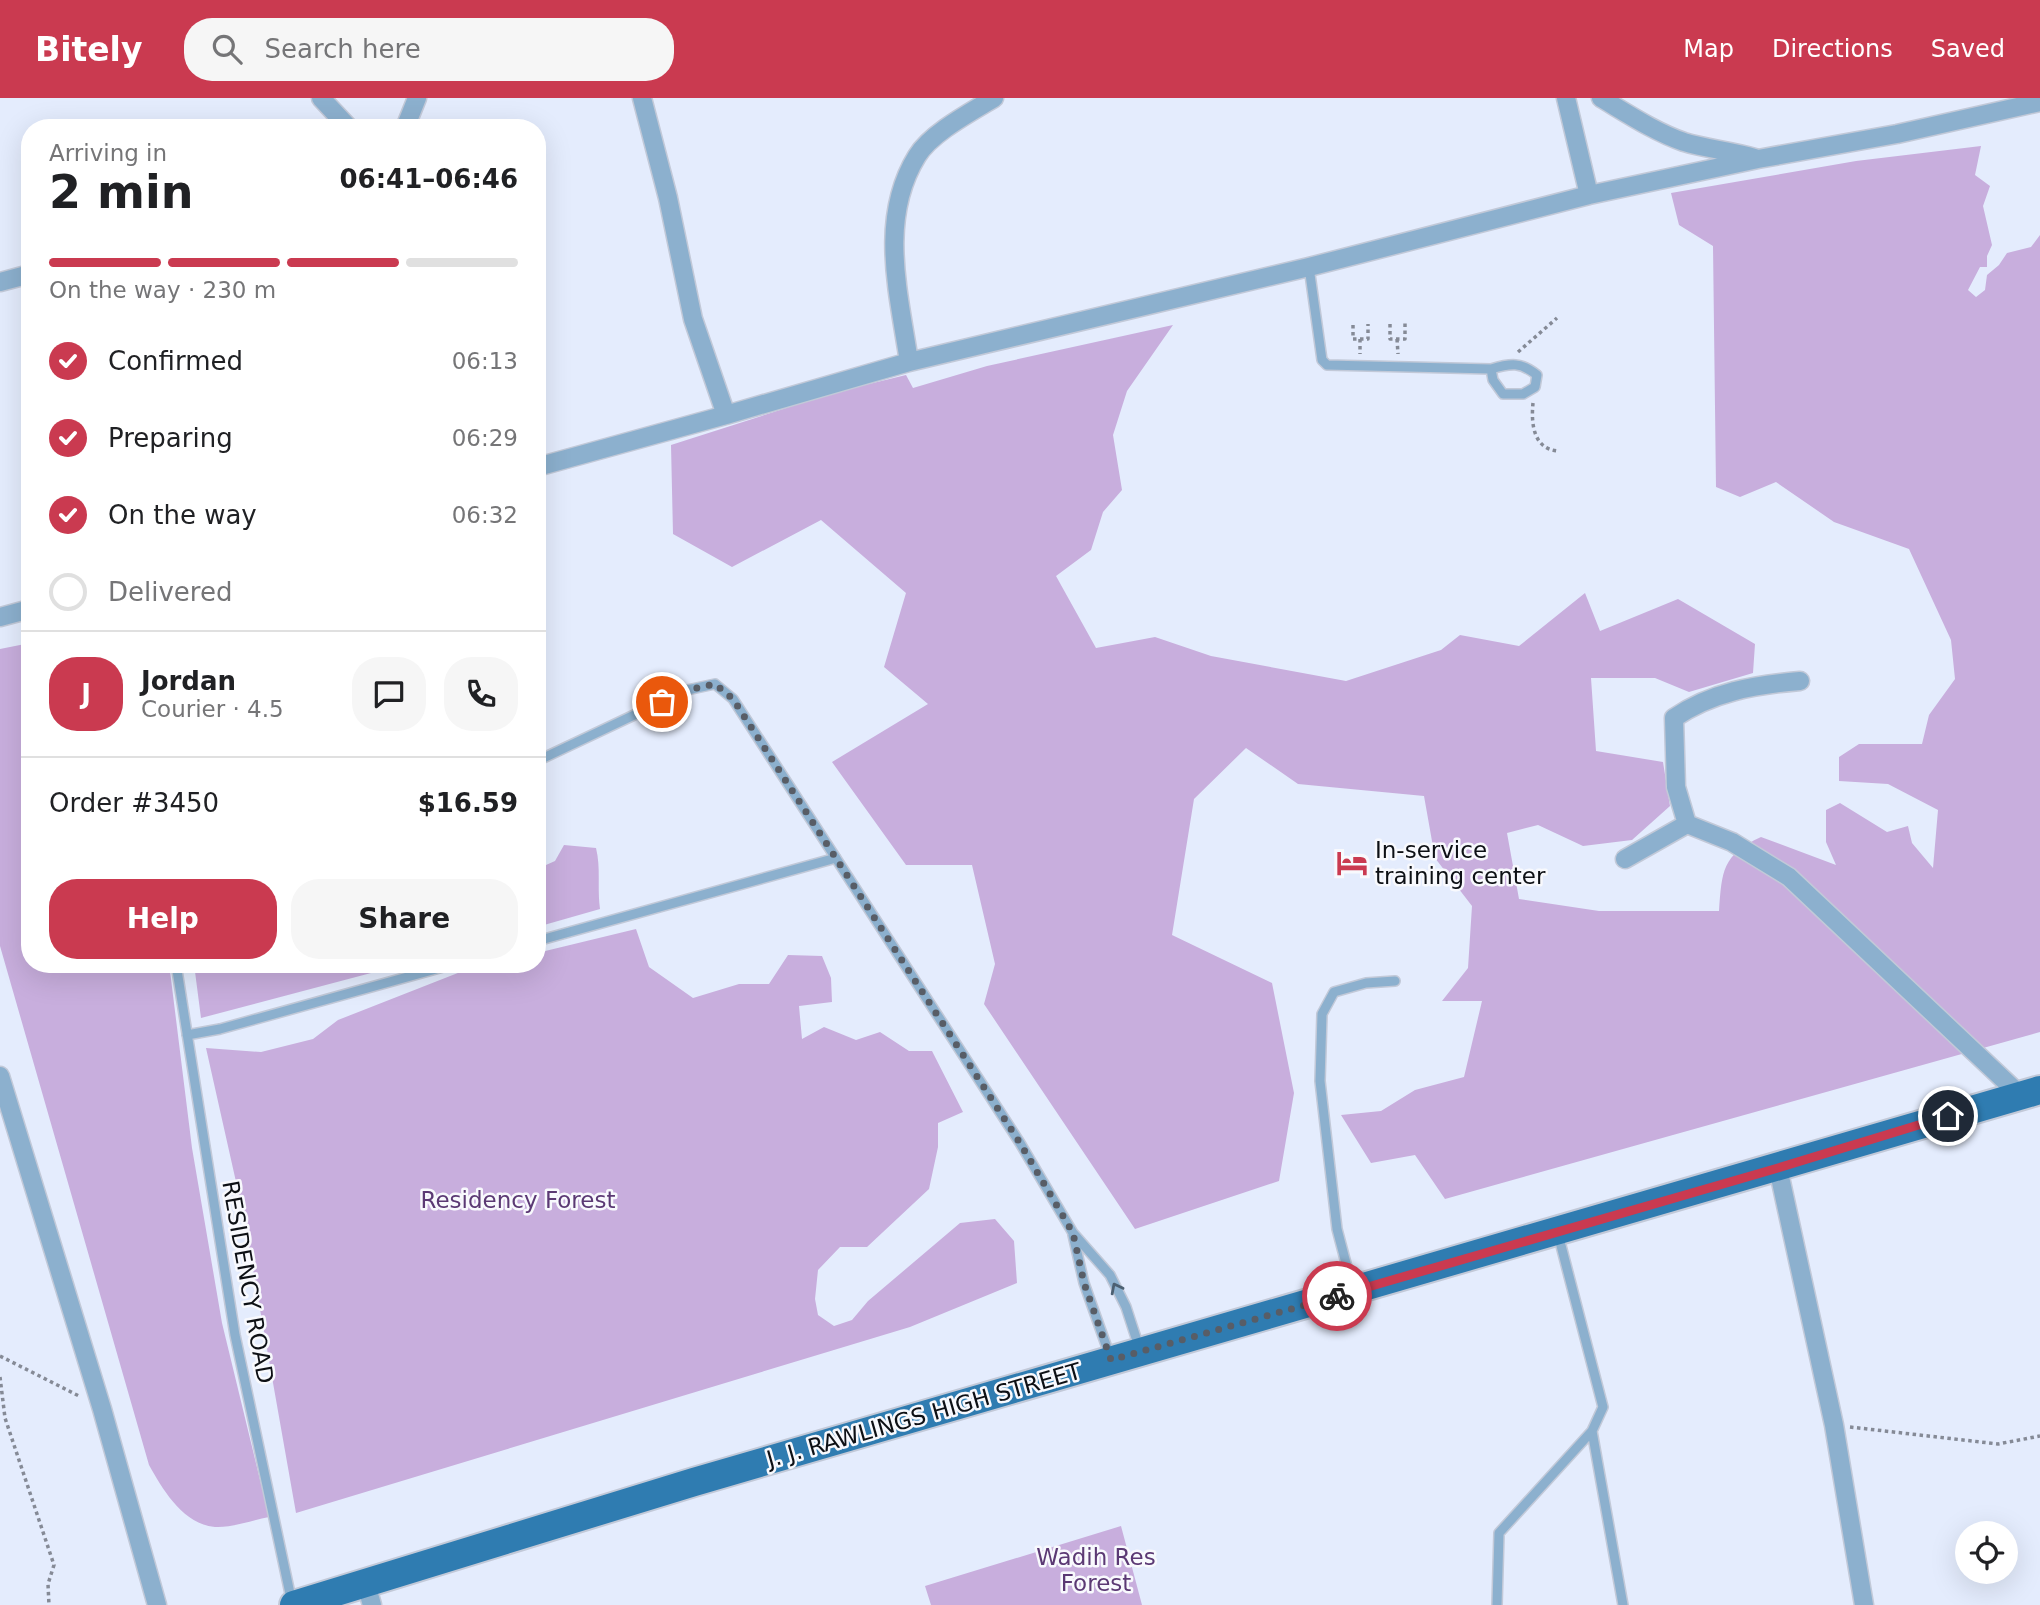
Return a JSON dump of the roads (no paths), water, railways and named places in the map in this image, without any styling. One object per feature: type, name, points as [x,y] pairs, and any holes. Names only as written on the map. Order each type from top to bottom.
[{"type":"main road","name":"J. J. RAWLINGS HIGH STREET","points":[[293,1605],[369,1595],[694,1482],[1778,1168],[1875,1136],[2030,1092]]},
{"type":"street","points":[[321,98],[341,119]]},
{"type":"street","points":[[409,119],[417,98]]},
{"type":"street","points":[[642,98],[668,198],[693,319],[726,415]]},
{"type":"street","points":[[909,362],[892,236],[900,195],[918,155],[958,120],[994,98]]},
{"type":"street","points":[[1566,98],[1589,195]]},
{"type":"street","points":[[1601,98],[1644,124],[1686,142],[1723,148],[1758,159]]},
{"type":"street","points":[[546,465],[909,362],[1309,267],[1589,195],[1758,159],[1898,134],[2040,102]]},
{"type":"street","points":[[0,282],[21,276]]},
{"type":"street","points":[[0,617],[21,611]]},
{"type":"street","points":[[1687,824],[1676,787],[1672,741],[1674,718],[1698,702],[1759,684],[1800,681]]},
{"type":"street","points":[[1625,859],[1687,824]]},
{"type":"street","points":[[1687,824],[1732,842],[1790,877],[2030,1092]]},
{"type":"street","points":[[0,1076],[102,1409],[157,1605]]},
{"type":"street","points":[[1778,1168],[1834,1425],[1864,1605]]},
{"type":"lane","points":[[1309,267],[1322,360],[1327,365],[1491,369],[1507,364],[1523,364],[1537,375],[1535,387],[1523,394],[1503,394],[1493,380],[1491,369]]},
{"type":"lane","points":[[546,757],[687,690],[715,684],[733,699],[1020,1143],[1073,1233],[1110,1275],[1126,1307],[1141,1351]]},
{"type":"lane","points":[[546,939],[836,858]]},
{"type":"lane","name":"RESIDENCY ROAD","points":[[177,973],[235,1335],[293,1605]]},
{"type":"lane","points":[[187,1035],[220,1029],[422,973]]},
{"type":"lane","points":[[1353,1292],[1338,1229],[1320,1081],[1322,1014],[1334,992],[1366,983],[1395,981]]},
{"type":"lane","points":[[1497,1605],[1499,1533],[1592,1431],[1603,1407],[1557,1232]]},
{"type":"lane","points":[[1073,1233],[1084,1283],[1111,1360]]},
{"type":"lane","points":[[1592,1431],[1623,1605]]},
{"type":"place","name":"In-service training center","points":[[1352,863]]},
{"type":"park label","name":"Residency Forest","points":[[518,1200]]},
{"type":"park label","name":"Wadih Res Forest","points":[[1096,1570]]}]
